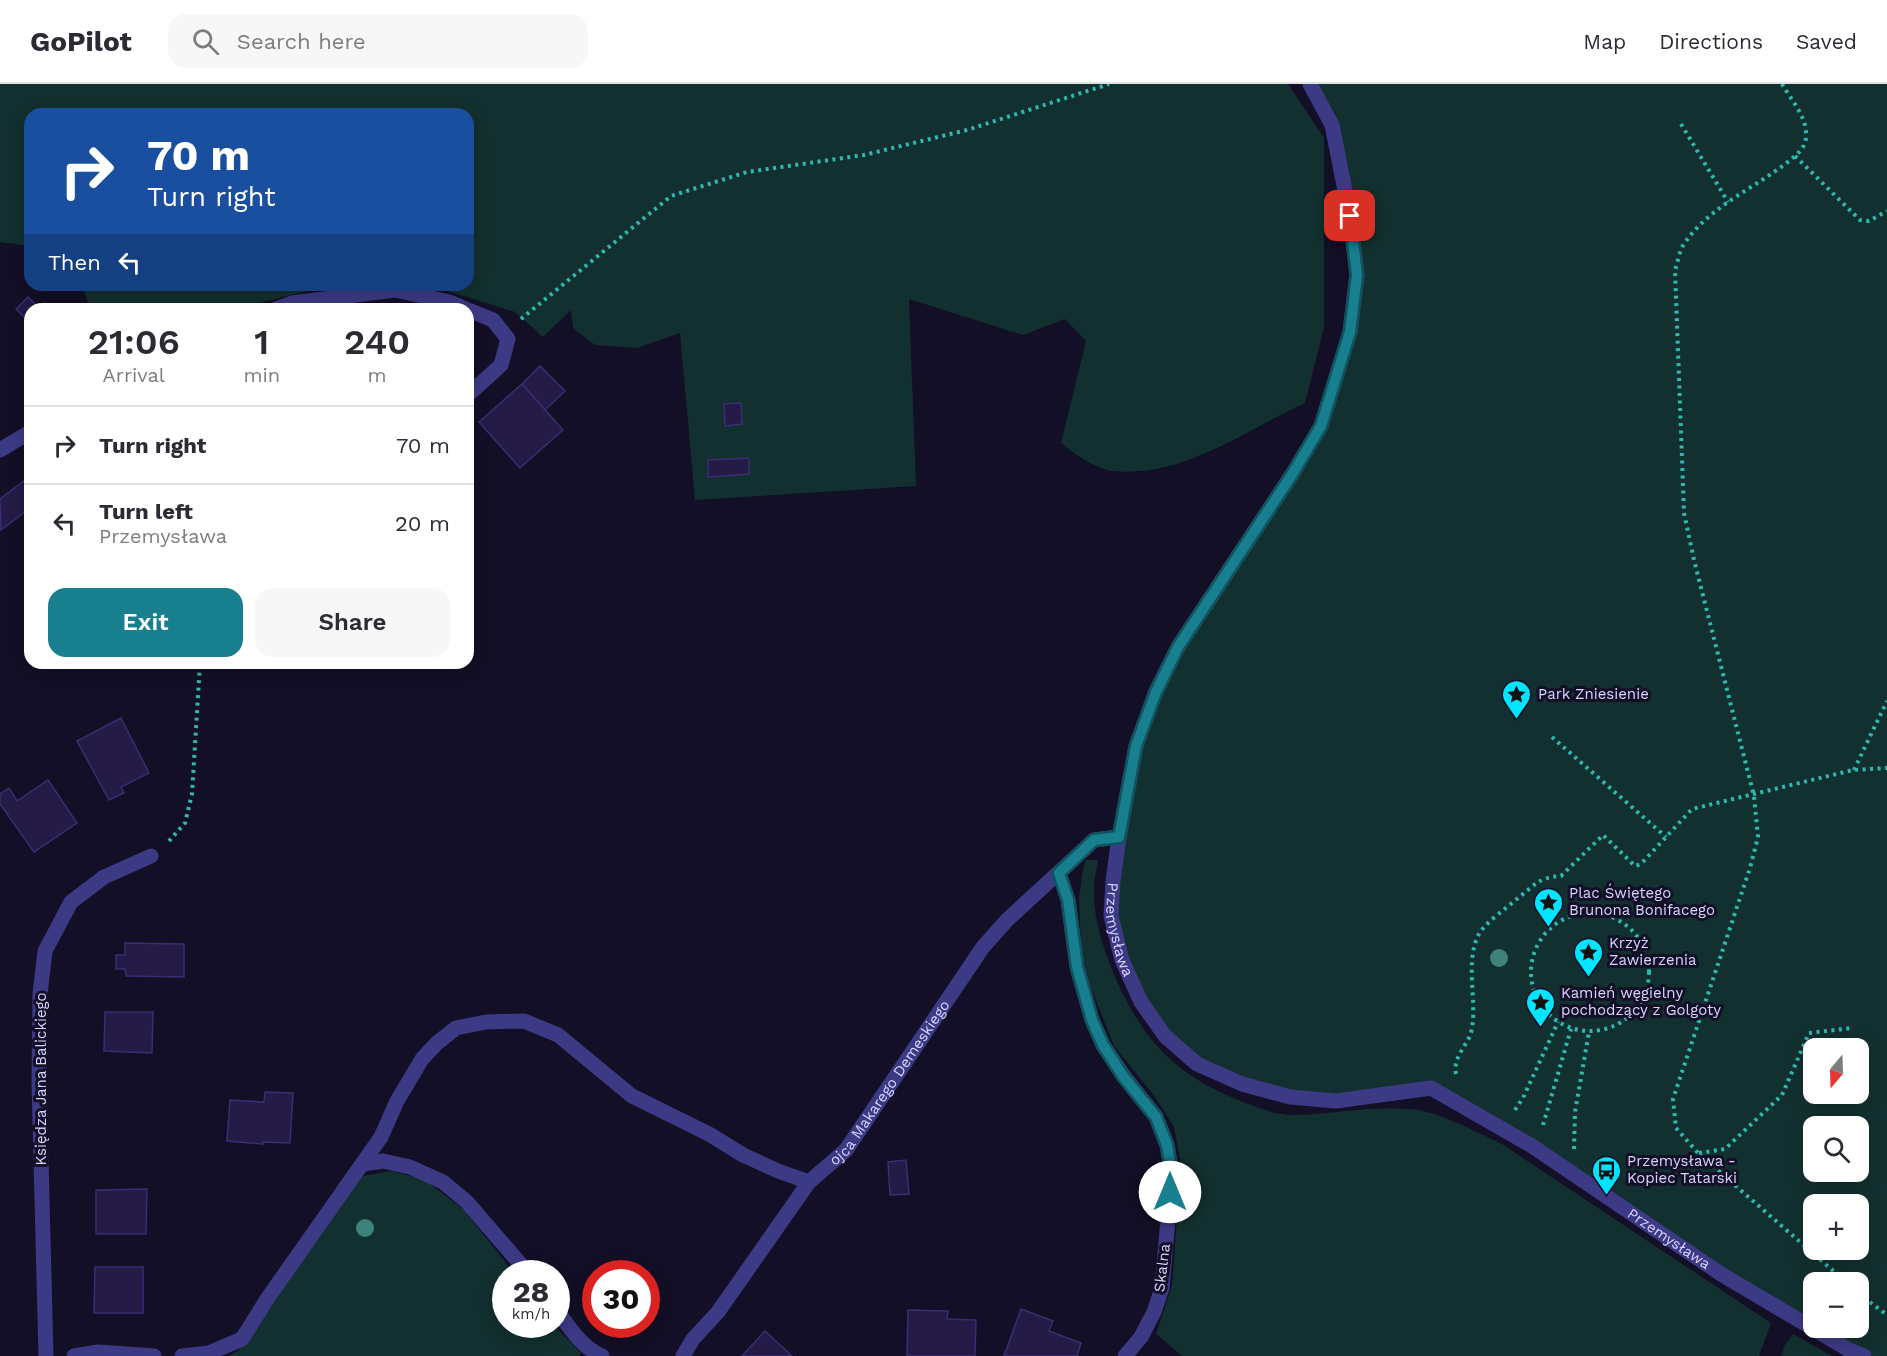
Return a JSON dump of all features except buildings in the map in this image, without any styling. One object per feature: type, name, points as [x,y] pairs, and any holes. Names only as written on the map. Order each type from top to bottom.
[{"type":"street","name":"Przemysława","points":[[1310,84],[1332,125],[1350,216],[1357,275],[1350,332],[1321,426],[1293,473],[1178,647],[1156,692],[1136,746],[1113,881],[1112,916],[1122,960],[1141,1002],[1165,1036],[1197,1064],[1242,1084],[1290,1097],[1336,1101],[1431,1088],[1532,1146],[1720,1274],[1849,1350],[1864,1356]]},
{"type":"street","points":[[292,303],[387,291]]},
{"type":"street","points":[[400,291],[452,303]]},
{"type":"street","points":[[474,312],[494,320],[508,339],[501,365],[474,390]]},
{"type":"street","points":[[0,450],[24,436]]},
{"type":"street","name":"ojca Makarego Demeskiego","points":[[683,1356],[693,1339],[718,1312],[809,1182],[846,1150],[983,947],[1007,920],[1094,840],[1119,837]]},
{"type":"street","name":"Księdza Jana Balickiego","points":[[46,1356],[39,1082],[40,994],[45,951],[71,902],[104,877],[151,856]]},
{"type":"street","name":"Skalna","points":[[1059,873],[1068,900],[1077,967],[1092,1020],[1103,1045],[1123,1076],[1156,1117],[1167,1145],[1172,1174],[1162,1288],[1154,1312],[1140,1337],[1125,1356]]},
{"type":"street","points":[[182,1356],[209,1353],[242,1339],[267,1299],[381,1137],[397,1101],[422,1059],[456,1028],[486,1022],[524,1021],[558,1035],[632,1096],[709,1134],[743,1155],[809,1182]]},
{"type":"street","points":[[363,1164],[383,1161],[410,1167],[443,1182],[467,1202],[517,1260]]},
{"type":"street","points":[[570,1328],[595,1353],[602,1356]]},
{"type":"street","points":[[74,1356],[98,1352],[154,1356]]},
{"type":"path","points":[[503,333],[670,196],[747,172],[864,155],[967,130],[1109,84]]},
{"type":"path","points":[[1782,84],[1807,131],[1806,144],[1796,156],[1728,202],[1697,227],[1682,246],[1675,270],[1684,501],[1694,560],[1754,796],[1758,837],[1750,868],[1673,1099],[1676,1128],[1698,1153],[1835,1272]]},
{"type":"path","points":[[1681,124],[1728,202]]},
{"type":"path","points":[[1796,156],[1860,220],[1869,221],[1887,211]]},
{"type":"path","points":[[151,856],[161,849],[185,823],[192,794],[200,669]]},
{"type":"path","points":[[1854,770],[1887,701]]},
{"type":"path","points":[[1552,737],[1666,837]]},
{"type":"path","points":[[1460,1082],[1455,1068],[1461,1049],[1472,1031],[1473,958],[1478,935],[1492,920],[1545,876],[1561,876],[1603,836],[1635,866],[1641,864],[1692,809],[1754,796],[1854,770],[1887,768]]},
{"type":"path","points":[[1587,913],[1607,916],[1624,924],[1637,937],[1646,954],[1649,973],[1646,991],[1638,1007],[1624,1021],[1608,1029],[1589,1032],[1571,1029],[1558,1022],[1552,1019],[1539,1003],[1531,984],[1530,964],[1537,944],[1549,928],[1567,917],[1587,913]]},
{"type":"path","points":[[1513,1114],[1523,1098],[1558,1022]]},
{"type":"path","points":[[1698,1153],[1725,1149],[1782,1095],[1809,1033],[1852,1028]]},
{"type":"path","points":[[1541,1132],[1571,1029]]},
{"type":"path","points":[[1574,1152],[1575,1112],[1589,1032]]},
{"type":"path","points":[[1566,1147],[1580,1156]]},
{"type":"path","points":[[1869,1301],[1887,1315]]},
{"type":"green space","points":[[0,84],[1288,84],[1324,138],[1324,327],[1305,403],[1236,439],[1188,460],[1139,471],[1106,470],[1079,456],[1061,443],[1086,341],[1065,319],[1023,335],[909,299],[916,486],[695,500],[680,333],[637,348],[595,345],[573,328],[571,310],[543,337],[515,312],[447,291],[474,291],[474,108],[24,108],[24,245],[0,242]]},
{"type":"green space","name":"Park Zniesienie","points":[[1305,84],[1887,84],[1887,1356],[1864,1356],[1829,1338],[1869,1338],[1869,1272],[1803,1272],[1803,1323],[1721,1274],[1532,1146],[1431,1088],[1336,1101],[1290,1097],[1242,1084],[1197,1064],[1165,1036],[1141,1002],[1122,960],[1111,916],[1119,837],[1136,746],[1156,691],[1178,647],[1293,473],[1321,426],[1350,332],[1357,275],[1350,216],[1332,125]]},
{"type":"green space","points":[[84,291],[308,291],[258,303],[88,303]]},
{"type":"green space","points":[[1086,860],[1098,860],[1094,884],[1096,914],[1107,957],[1124,996],[1146,1033],[1172,1061],[1187,1073],[1222,1093],[1275,1113],[1295,1115],[1380,1109],[1420,1110],[1457,1123],[1502,1144],[1771,1323],[1759,1356],[1182,1356],[1156,1334],[1172,1285],[1181,1164],[1174,1127],[1155,1097],[1114,1046],[1090,985],[1081,949],[1079,898]]},
{"type":"green space","points":[[391,1171],[424,1179],[464,1210],[504,1260],[492,1260],[492,1338],[567,1338],[581,1353],[579,1356],[228,1356],[238,1351],[303,1256],[362,1176]]},
{"type":"green space","points":[[1793,1334],[1832,1356],[1781,1356]]},
{"type":"place","name":"Park Zniesienie","points":[[1517,720]]},
{"type":"place","name":"Plac Świętego Brunona Bonifacego","points":[[1548,928]]},
{"type":"place","name":"Krzyż Zawierzenia","points":[[1588,978]]},
{"type":"place","name":"Kamień węgielny pochodzący z Golgoty","points":[[1540,1028]]},
{"type":"place","name":"Przemysława - Kopiec Tatarski","points":[[1606,1196]]},
{"type":"route","points":[[1170,1192],[1172,1174],[1167,1145],[1156,1117],[1123,1076],[1103,1045],[1092,1020],[1077,967],[1068,900],[1059,873],[1094,840],[1119,837],[1136,746],[1156,692],[1178,647],[1293,473],[1321,426],[1350,332],[1357,275],[1350,216]]}]
